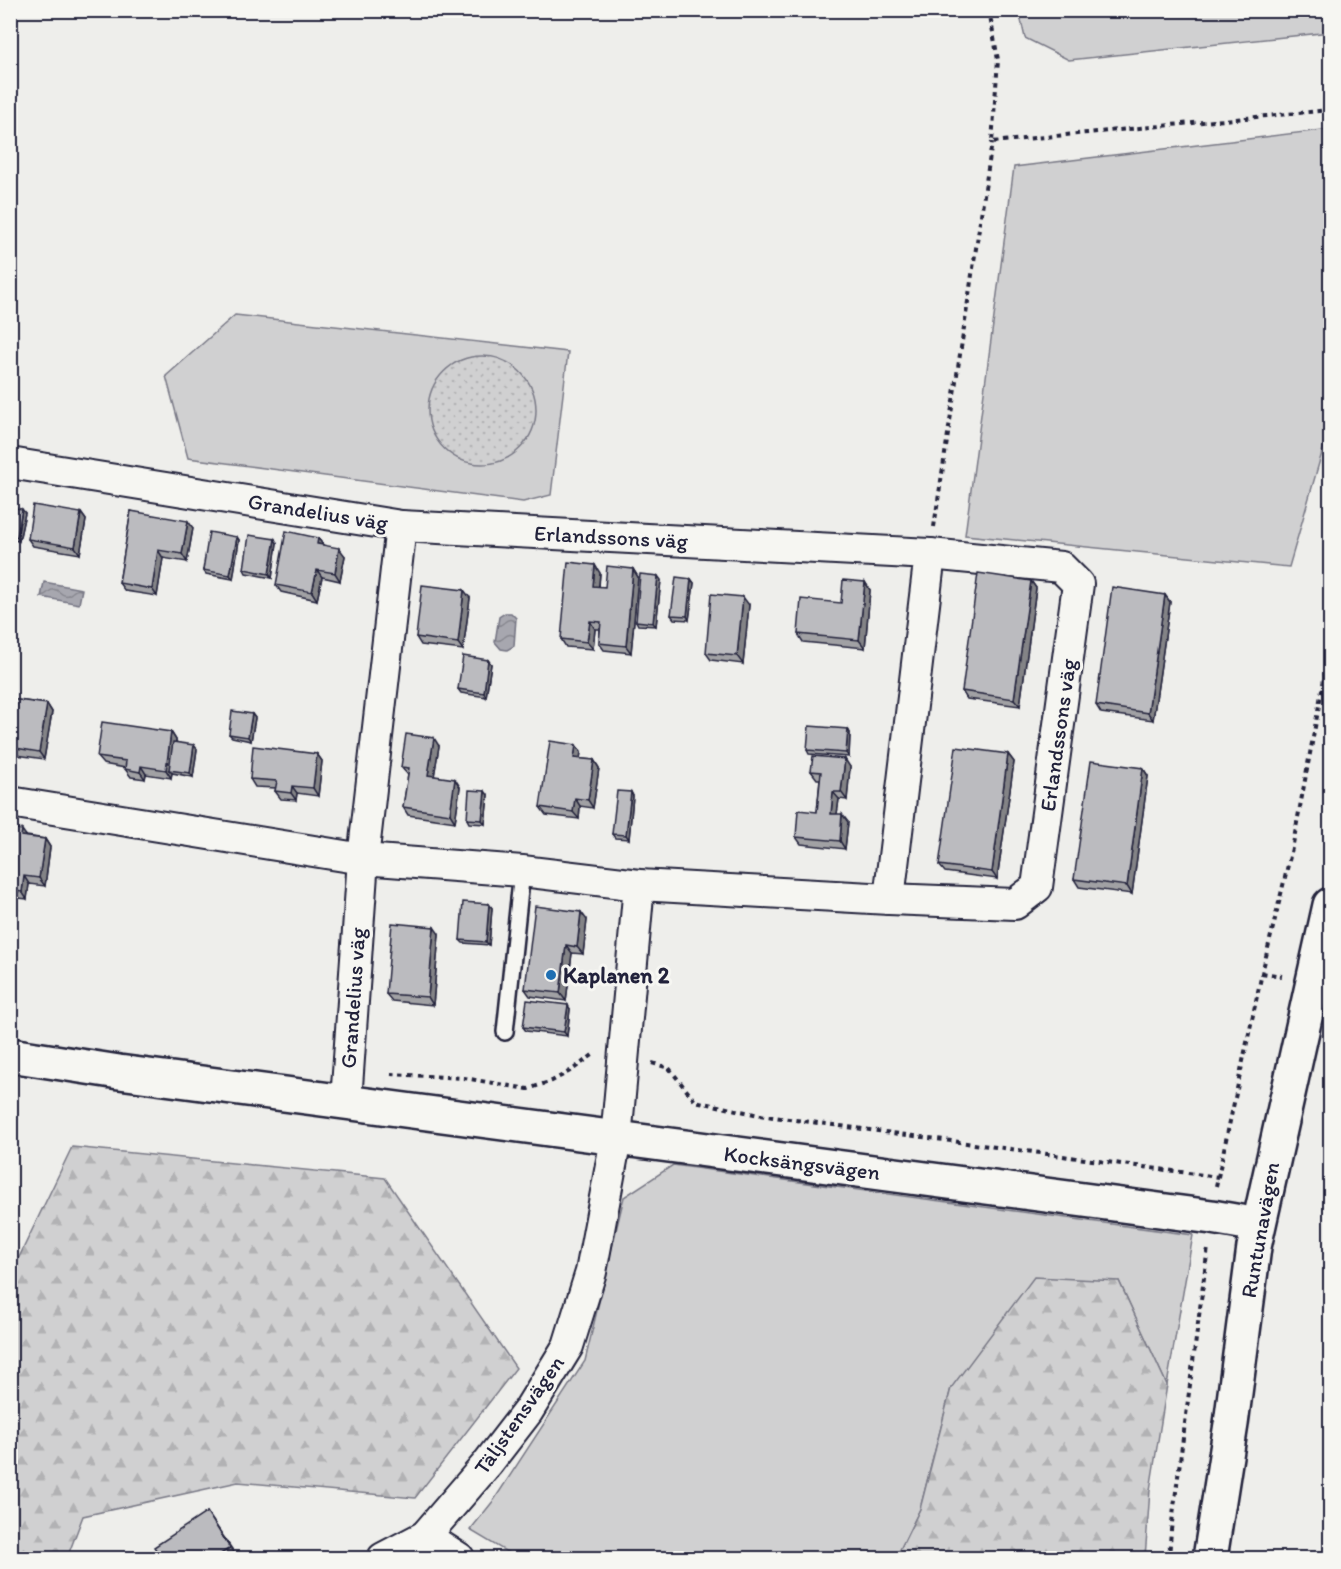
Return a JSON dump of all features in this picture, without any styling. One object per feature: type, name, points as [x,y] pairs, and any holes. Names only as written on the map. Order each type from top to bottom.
[{"type":"street","name":"Grandelius väg","points":[[10,463],[401,526],[363,859],[347,1086]]},
{"type":"street","name":"Erlandssons väg","points":[[363,859],[522,871],[639,885],[1016,904],[1037,887],[1078,584],[1061,567],[930,554],[401,526]]},
{"type":"street","points":[[889,899],[930,554]]},
{"type":"street","points":[[10,802],[363,859]]},
{"type":"street","points":[[616,1139],[639,885]]},
{"type":"street","name":"Runtunavägen","points":[[1210,1558],[1258,1225],[1330,905]]},
{"type":"street","name":"Kocksängsvägen","points":[[10,1055],[119,1072],[347,1086],[616,1139],[1212,1217],[1258,1225]]},
{"type":"street","name":"Täljstensvägen","points":[[382,1558],[425,1536],[487,1464],[528,1411],[568,1346],[591,1272],[616,1139]]},
{"type":"street","points":[[425,1536],[459,1558]]},
{"type":"lane","points":[[505,1032],[522,871]]},
{"type":"path","points":[[930,554],[992,142],[998,60],[989,10]]},
{"type":"path","points":[[992,142],[1330,110]]},
{"type":"path","points":[[1169,1558],[1218,1177],[1262,973],[1293,844],[1330,647]]},
{"type":"path","points":[[347,1086],[464,1077],[528,1089],[572,1071],[592,1054],[623,1055],[669,1068],[695,1101],[759,1115],[1218,1177]]},
{"type":"green space","points":[[1019,11],[1330,11],[1330,32],[1069,60],[1025,38]]},
{"type":"green space","points":[[1330,129],[1330,425],[1289,567],[965,535],[1014,167]]},
{"type":"green space","points":[[235,315],[568,352],[551,495],[523,502],[188,458],[166,376]]},
{"type":"green space","points":[[482,356],[503,360],[520,372],[532,389],[536,410],[532,431],[520,448],[503,460],[482,464],[461,460],[444,448],[432,431],[428,410],[432,389],[444,372],[461,360]]},
{"type":"green space","points":[[72,1147],[385,1178],[516,1368],[415,1498],[238,1482],[83,1516],[67,1558],[11,1558],[11,1274]]},
{"type":"green space","points":[[673,1165],[1193,1235],[1167,1385],[1119,1281],[951,1388],[920,1509],[896,1558],[517,1558],[470,1530],[494,1500],[585,1361],[624,1197]]},
{"type":"green space","points":[[1034,1277],[1119,1281],[1167,1385],[1150,1490],[1145,1558],[896,1558],[920,1509],[951,1388]]},
{"type":"water","points":[[44,582],[82,589],[79,604],[41,597]]},
{"type":"water","points":[[505,613],[511,613],[516,618],[514,646],[507,650],[501,649],[495,642],[499,617]]},
{"type":"building","points":[[33,505],[81,513],[75,547],[28,539]]},
{"type":"building","points":[[10,507],[22,509],[17,537],[10,536]]},
{"type":"building","points":[[131,511],[188,521],[182,554],[158,550],[152,589],[119,583]]},
{"type":"building","points":[[286,531],[318,538],[317,544],[339,548],[335,573],[317,570],[312,592],[276,585]]},
{"type":"building","points":[[209,532],[237,537],[230,575],[203,570]]},
{"type":"building","points":[[249,535],[275,539],[269,574],[244,569]]},
{"type":"building","points":[[568,562],[595,565],[593,586],[605,587],[607,566],[633,569],[626,646],[599,643],[601,622],[590,621],[587,642],[561,639]]},
{"type":"building","points":[[978,573],[1031,581],[1014,699],[962,691]]},
{"type":"building","points":[[640,574],[658,576],[653,623],[636,621]]},
{"type":"building","points":[[676,577],[691,579],[687,616],[671,615]]},
{"type":"building","points":[[843,580],[865,582],[859,640],[798,634],[801,599],[841,603]]},
{"type":"building","points":[[422,585],[464,590],[458,643],[416,637]]},
{"type":"building","points":[[1112,587],[1165,595],[1148,713],[1096,705]]},
{"type":"building","points":[[711,594],[743,597],[737,656],[706,653]]},
{"type":"building","points":[[463,656],[488,660],[484,693],[458,689]]},
{"type":"building","points":[[10,699],[47,704],[39,752],[10,747]]},
{"type":"building","points":[[232,711],[252,714],[248,737],[229,734]]},
{"type":"building","points":[[102,722],[171,732],[166,770],[141,766],[140,772],[125,769],[126,761],[97,757]]},
{"type":"building","points":[[809,726],[848,729],[846,753],[807,750]]},
{"type":"building","points":[[406,734],[434,738],[428,775],[455,779],[450,814],[403,807],[409,768],[401,767]]},
{"type":"building","points":[[550,741],[576,745],[574,758],[594,760],[588,800],[575,798],[573,812],[540,807]]},
{"type":"building","points":[[173,742],[194,745],[190,773],[169,770]]},
{"type":"building","points":[[253,746],[317,754],[313,788],[292,786],[291,793],[275,791],[277,781],[250,779]]},
{"type":"building","points":[[956,747],[1008,754],[992,872],[939,865]]},
{"type":"building","points":[[813,756],[845,759],[841,792],[833,792],[831,814],[842,814],[840,841],[796,837],[798,810],[817,812],[821,772],[811,771]]},
{"type":"building","points":[[1091,761],[1143,768],[1127,886],[1074,879]]},
{"type":"building","points":[[469,790],[485,791],[482,820],[467,819]]},
{"type":"building","points":[[617,791],[631,792],[626,835],[612,834]]},
{"type":"building","points":[[10,828],[22,830],[21,836],[45,839],[39,878],[24,876],[22,892],[10,890]]},
{"type":"building","points":[[463,902],[489,904],[486,942],[460,940]]},
{"type":"building","name":"Kaplanen 2","points":[[535,906],[581,912],[577,947],[566,945],[560,993],[525,989]]},
{"type":"building","points":[[392,923],[434,927],[428,997],[386,994]]},
{"type":"building","name":"Kaplanen 2","points":[[527,1000],[568,1005],[564,1032],[523,1027]]},
{"type":"building","points":[[207,1512],[230,1548],[219,1555],[221,1558],[162,1558],[154,1547]]},
{"type":"place","name":"Kaplanen 2","points":[[551,975]]}]
